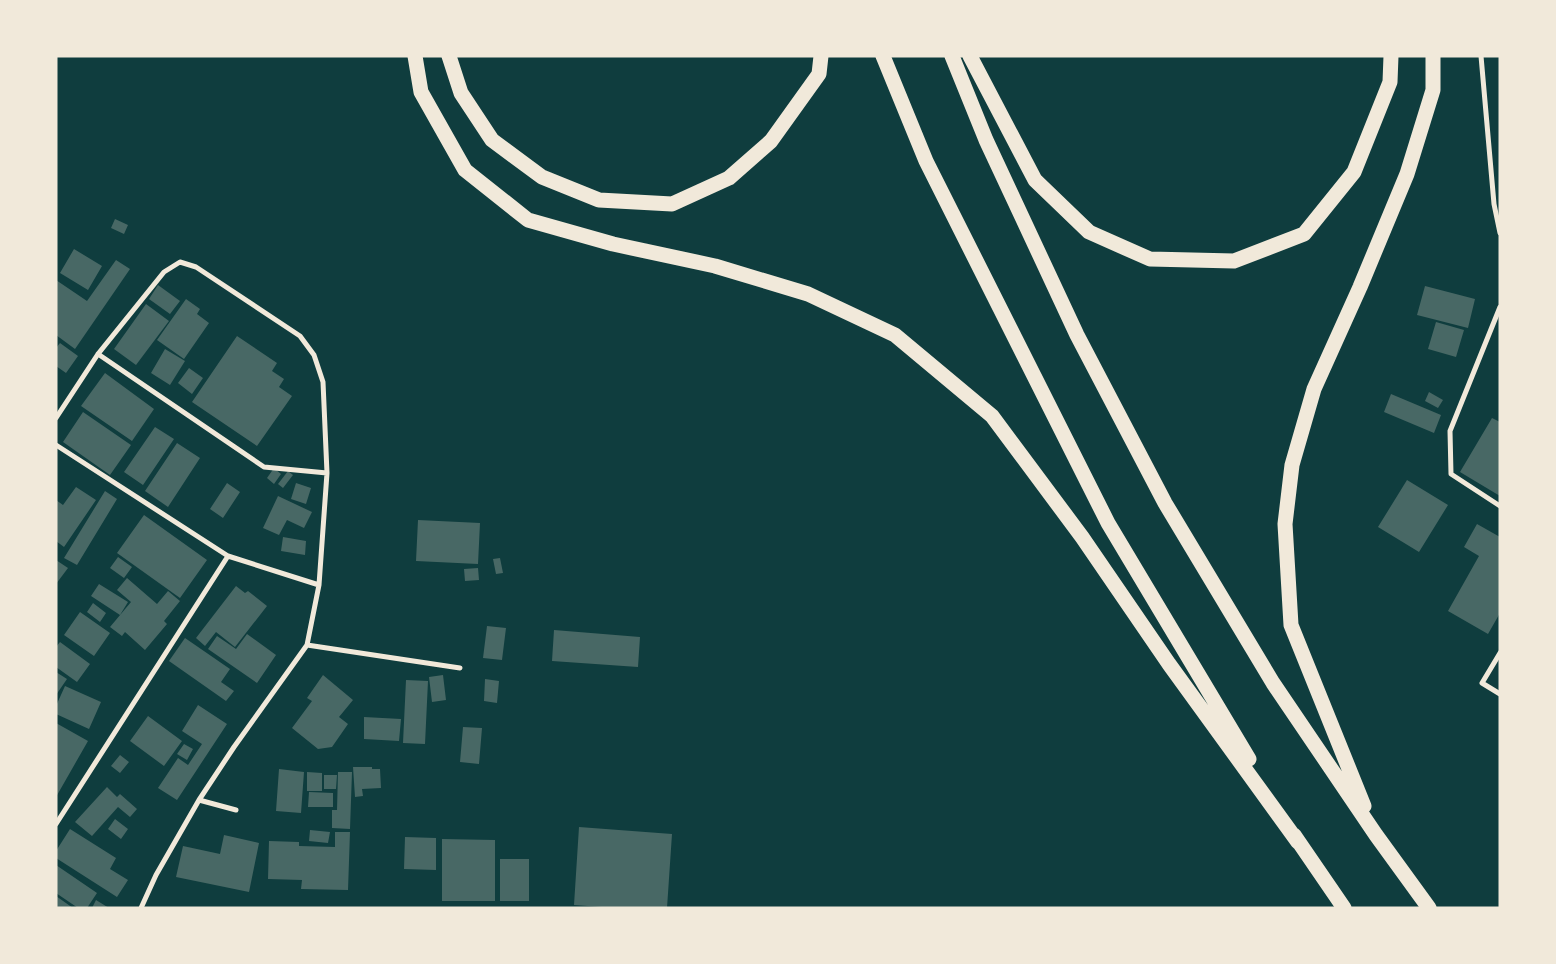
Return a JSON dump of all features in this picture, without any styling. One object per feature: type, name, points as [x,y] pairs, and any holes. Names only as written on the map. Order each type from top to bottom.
[{"type":"highway","points":[[415,56],[421,92],[465,170],[528,220],[612,244],[715,266],[808,294],[895,336],[992,416],[1082,537],[1168,664],[1344,908]]},
{"type":"highway","points":[[449,56],[461,93],[492,140],[542,177],[599,200],[672,204],[729,178],[771,141],[818,74],[821,56]]},
{"type":"highway","points":[[883,56],[926,161],[1108,522],[1298,842]]},
{"type":"highway","points":[[952,56],[986,140],[1077,335],[1165,503],[1273,683],[1376,835],[1429,908]]},
{"type":"highway","points":[[970,56],[1035,180],[1088,232],[1150,259],[1234,261],[1304,234],[1354,172],[1390,82],[1391,56]]},
{"type":"highway","points":[[1376,835],[1291,625],[1285,524],[1292,465],[1314,389],[1360,287],[1407,174],[1432,90],[1433,56]]},
{"type":"street","points":[[1481,56],[1494,204],[1500,233]]},
{"type":"street","points":[[56,418],[98,354],[164,272],[180,262],[196,267],[300,336],[314,356],[323,382],[327,473],[319,585],[307,645],[234,747],[199,800],[156,875],[141,908]]},
{"type":"street","points":[[1500,307],[1450,431],[1451,474],[1500,506]]},
{"type":"street","points":[[98,354],[264,467],[327,473]]},
{"type":"street","points":[[56,445],[228,556],[319,585]]},
{"type":"street","points":[[56,824],[228,556]]},
{"type":"street","points":[[307,645],[460,668]]},
{"type":"street","points":[[1500,652],[1482,683],[1500,694]]},
{"type":"street","points":[[199,800],[236,810]]},
{"type":"building","points":[[115,219],[128,225],[124,234],[111,228]]},
{"type":"building","points":[[74,249],[102,266],[88,290],[60,273]]},
{"type":"building","points":[[116,260],[130,269],[75,349],[56,335],[56,280],[87,301]]},
{"type":"building","points":[[158,285],[180,301],[170,314],[149,299]]},
{"type":"building","points":[[1425,286],[1475,299],[1468,328],[1417,315]]},
{"type":"building","points":[[186,299],[200,309],[197,314],[209,323],[184,359],[157,340]]},
{"type":"building","points":[[146,304],[169,321],[136,365],[114,349]]},
{"type":"building","points":[[1436,322],[1464,330],[1456,357],[1428,349]]},
{"type":"building","points":[[237,336],[277,363],[272,371],[284,379],[279,387],[292,396],[257,446],[192,402]]},
{"type":"building","points":[[60,343],[78,356],[66,373],[56,366],[56,348]]},
{"type":"building","points":[[165,349],[185,361],[170,385],[151,373]]},
{"type":"building","points":[[189,368],[203,378],[192,394],[178,383]]},
{"type":"building","points":[[105,373],[154,409],[132,441],[81,406]]},
{"type":"building","points":[[1429,392],[1443,400],[1438,408],[1425,401]]},
{"type":"building","points":[[1391,394],[1441,415],[1434,433],[1384,412]]},
{"type":"building","points":[[83,412],[131,445],[110,475],[63,442]]},
{"type":"building","points":[[1492,418],[1500,422],[1500,496],[1460,472]]},
{"type":"building","points":[[155,427],[174,439],[143,485],[124,472]]},
{"type":"building","points":[[177,443],[200,458],[168,507],[145,491]]},
{"type":"building","points":[[274,468],[281,474],[274,484],[267,478]]},
{"type":"building","points":[[288,471],[293,475],[283,488],[278,484]]},
{"type":"building","points":[[1407,480],[1448,505],[1419,552],[1378,527]]},
{"type":"building","points":[[227,483],[240,492],[223,518],[210,509]]},
{"type":"building","points":[[296,483],[311,488],[306,504],[291,499]]},
{"type":"building","points":[[76,487],[96,500],[64,547],[56,541],[56,500],[63,505]]},
{"type":"building","points":[[105,491],[117,499],[77,565],[64,558]]},
{"type":"building","points":[[278,496],[312,512],[304,528],[287,520],[279,535],[263,528]]},
{"type":"building","points":[[144,515],[207,560],[180,598],[117,553]]},
{"type":"building","points":[[418,520],[480,523],[478,564],[416,561]]},
{"type":"building","points":[[1477,524],[1500,537],[1500,613],[1488,634],[1448,611],[1479,556],[1464,547]]},
{"type":"building","points":[[283,537],[306,541],[305,555],[281,551]]},
{"type":"building","points":[[118,557],[132,567],[124,578],[110,568]]},
{"type":"building","points":[[500,558],[503,573],[496,574],[493,559]]},
{"type":"building","points":[[56,560],[68,568],[56,584]]},
{"type":"building","points":[[478,568],[479,580],[465,581],[464,569]]},
{"type":"building","points":[[127,578],[157,604],[168,591],[180,601],[164,621],[167,624],[145,650],[125,632],[122,636],[110,627],[131,602],[117,590]]},
{"type":"building","points":[[99,584],[128,602],[120,615],[91,596]]},
{"type":"building","points":[[236,586],[245,593],[248,591],[267,606],[235,647],[216,632],[205,646],[196,638]]},
{"type":"building","points":[[93,603],[106,613],[100,622],[87,612]]},
{"type":"building","points":[[80,612],[110,633],[94,656],[64,635]]},
{"type":"building","points":[[487,626],[506,628],[502,660],[483,658]]},
{"type":"building","points":[[554,630],[640,637],[638,667],[552,661]]},
{"type":"building","points":[[247,634],[276,655],[257,683],[208,649],[217,636],[236,649]]},
{"type":"building","points":[[185,638],[230,669],[221,682],[234,691],[226,701],[169,661]]},
{"type":"building","points":[[60,642],[90,664],[77,682],[56,667],[56,647]]},
{"type":"building","points":[[56,672],[67,679],[56,695]]},
{"type":"building","points":[[323,675],[353,700],[339,717],[348,724],[332,747],[318,749],[292,728],[312,701],[307,698]]},
{"type":"building","points":[[443,675],[446,700],[432,702],[429,677]]},
{"type":"building","points":[[485,679],[499,681],[497,703],[484,701]]},
{"type":"building","points":[[406,680],[428,681],[425,744],[403,743]]},
{"type":"building","points":[[65,686],[101,702],[89,729],[56,714],[56,706]]},
{"type":"building","points":[[198,705],[227,724],[177,800],[158,788],[178,758],[188,765],[202,744],[182,731]]},
{"type":"building","points":[[148,716],[182,741],[164,766],[130,741]]},
{"type":"building","points":[[364,717],[401,719],[399,741],[364,739]]},
{"type":"building","points":[[56,723],[88,741],[56,797]]},
{"type":"building","points":[[463,727],[482,728],[479,764],[460,762]]},
{"type":"building","points":[[184,744],[193,749],[187,760],[177,754]]},
{"type":"building","points":[[120,755],[129,762],[120,773],[111,766]]},
{"type":"building","points":[[353,767],[380,769],[381,788],[362,789],[363,796],[355,797]]},
{"type":"building","points":[[279,769],[304,772],[301,813],[276,811]]},
{"type":"building","points":[[307,772],[322,773],[322,791],[307,791]]},
{"type":"building","points":[[338,772],[352,772],[350,829],[332,828],[332,810],[337,810]]},
{"type":"building","points":[[324,775],[337,775],[336,789],[324,789]]},
{"type":"building","points":[[107,787],[117,797],[120,794],[137,809],[130,817],[118,807],[92,836],[75,822]]},
{"type":"building","points":[[309,792],[333,793],[333,807],[308,807]]},
{"type":"building","points":[[115,819],[128,829],[121,839],[108,829]]},
{"type":"building","points":[[579,827],[672,834],[667,908],[615,908],[574,905]]},
{"type":"building","points":[[70,829],[116,858],[110,869],[128,880],[117,897],[56,858],[56,851]]},
{"type":"building","points":[[310,830],[330,832],[328,843],[309,841]]},
{"type":"building","points":[[335,832],[350,832],[348,890],[301,889],[302,880],[268,879],[269,841],[299,842],[299,846],[335,847]]},
{"type":"building","points":[[224,835],[259,843],[249,892],[176,877],[183,846],[220,854]]},
{"type":"building","points":[[405,837],[436,838],[436,870],[404,869]]},
{"type":"building","points":[[442,839],[495,840],[495,901],[442,901]]},
{"type":"building","points":[[500,859],[529,859],[529,901],[500,901]]},
{"type":"building","points":[[56,865],[97,893],[87,908],[78,908],[56,893]]},
{"type":"building","points":[[56,896],[73,908],[56,908]]},
{"type":"building","points":[[96,900],[109,908],[92,908]]}]
